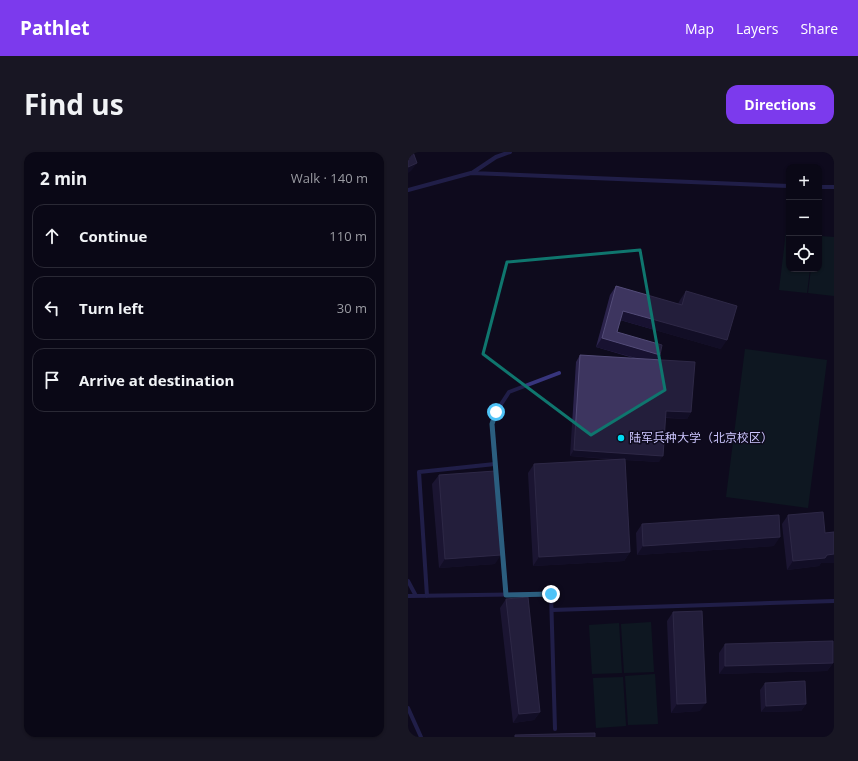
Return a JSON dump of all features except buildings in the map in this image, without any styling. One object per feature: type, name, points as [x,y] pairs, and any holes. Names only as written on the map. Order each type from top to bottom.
[{"type":"lane","points":[[471,173],[496,157],[510,152]]},
{"type":"lane","points":[[408,190],[471,173],[786,186]]},
{"type":"lane","points":[[822,186],[834,187]]},
{"type":"lane","points":[[506,595],[494,464],[492,424],[496,412],[509,392],[559,373]]},
{"type":"lane","points":[[427,596],[419,472],[494,464]]},
{"type":"lane","points":[[408,581],[416,596]]},
{"type":"lane","points":[[408,596],[551,594],[555,729]]},
{"type":"lane","points":[[552,610],[834,601]]},
{"type":"lane","points":[[408,708],[421,737]]},
{"type":"highlighted area","points":[[640,250],[665,390],[591,435],[483,354],[507,262]]},
{"type":"green space","points":[[786,232],[786,272],[810,272],[807,293],[779,290]]},
{"type":"green space","points":[[822,236],[834,237],[834,296],[808,293],[811,272],[822,272]]},
{"type":"green space","points":[[745,349],[827,360],[808,508],[726,497]]},
{"type":"green space","points":[[651,622],[654,672],[624,673],[621,624]]},
{"type":"green space","points":[[619,623],[622,673],[592,674],[589,625]]},
{"type":"green space","points":[[655,674],[658,724],[628,725],[625,676]]},
{"type":"green space","points":[[623,677],[626,726],[596,728],[593,678]]},
{"type":"place","name":"陆军兵种大学（北京校区）","points":[[621,438]]},
{"type":"route","points":[[496,412],[492,424],[494,464],[506,595],[551,594]]}]
